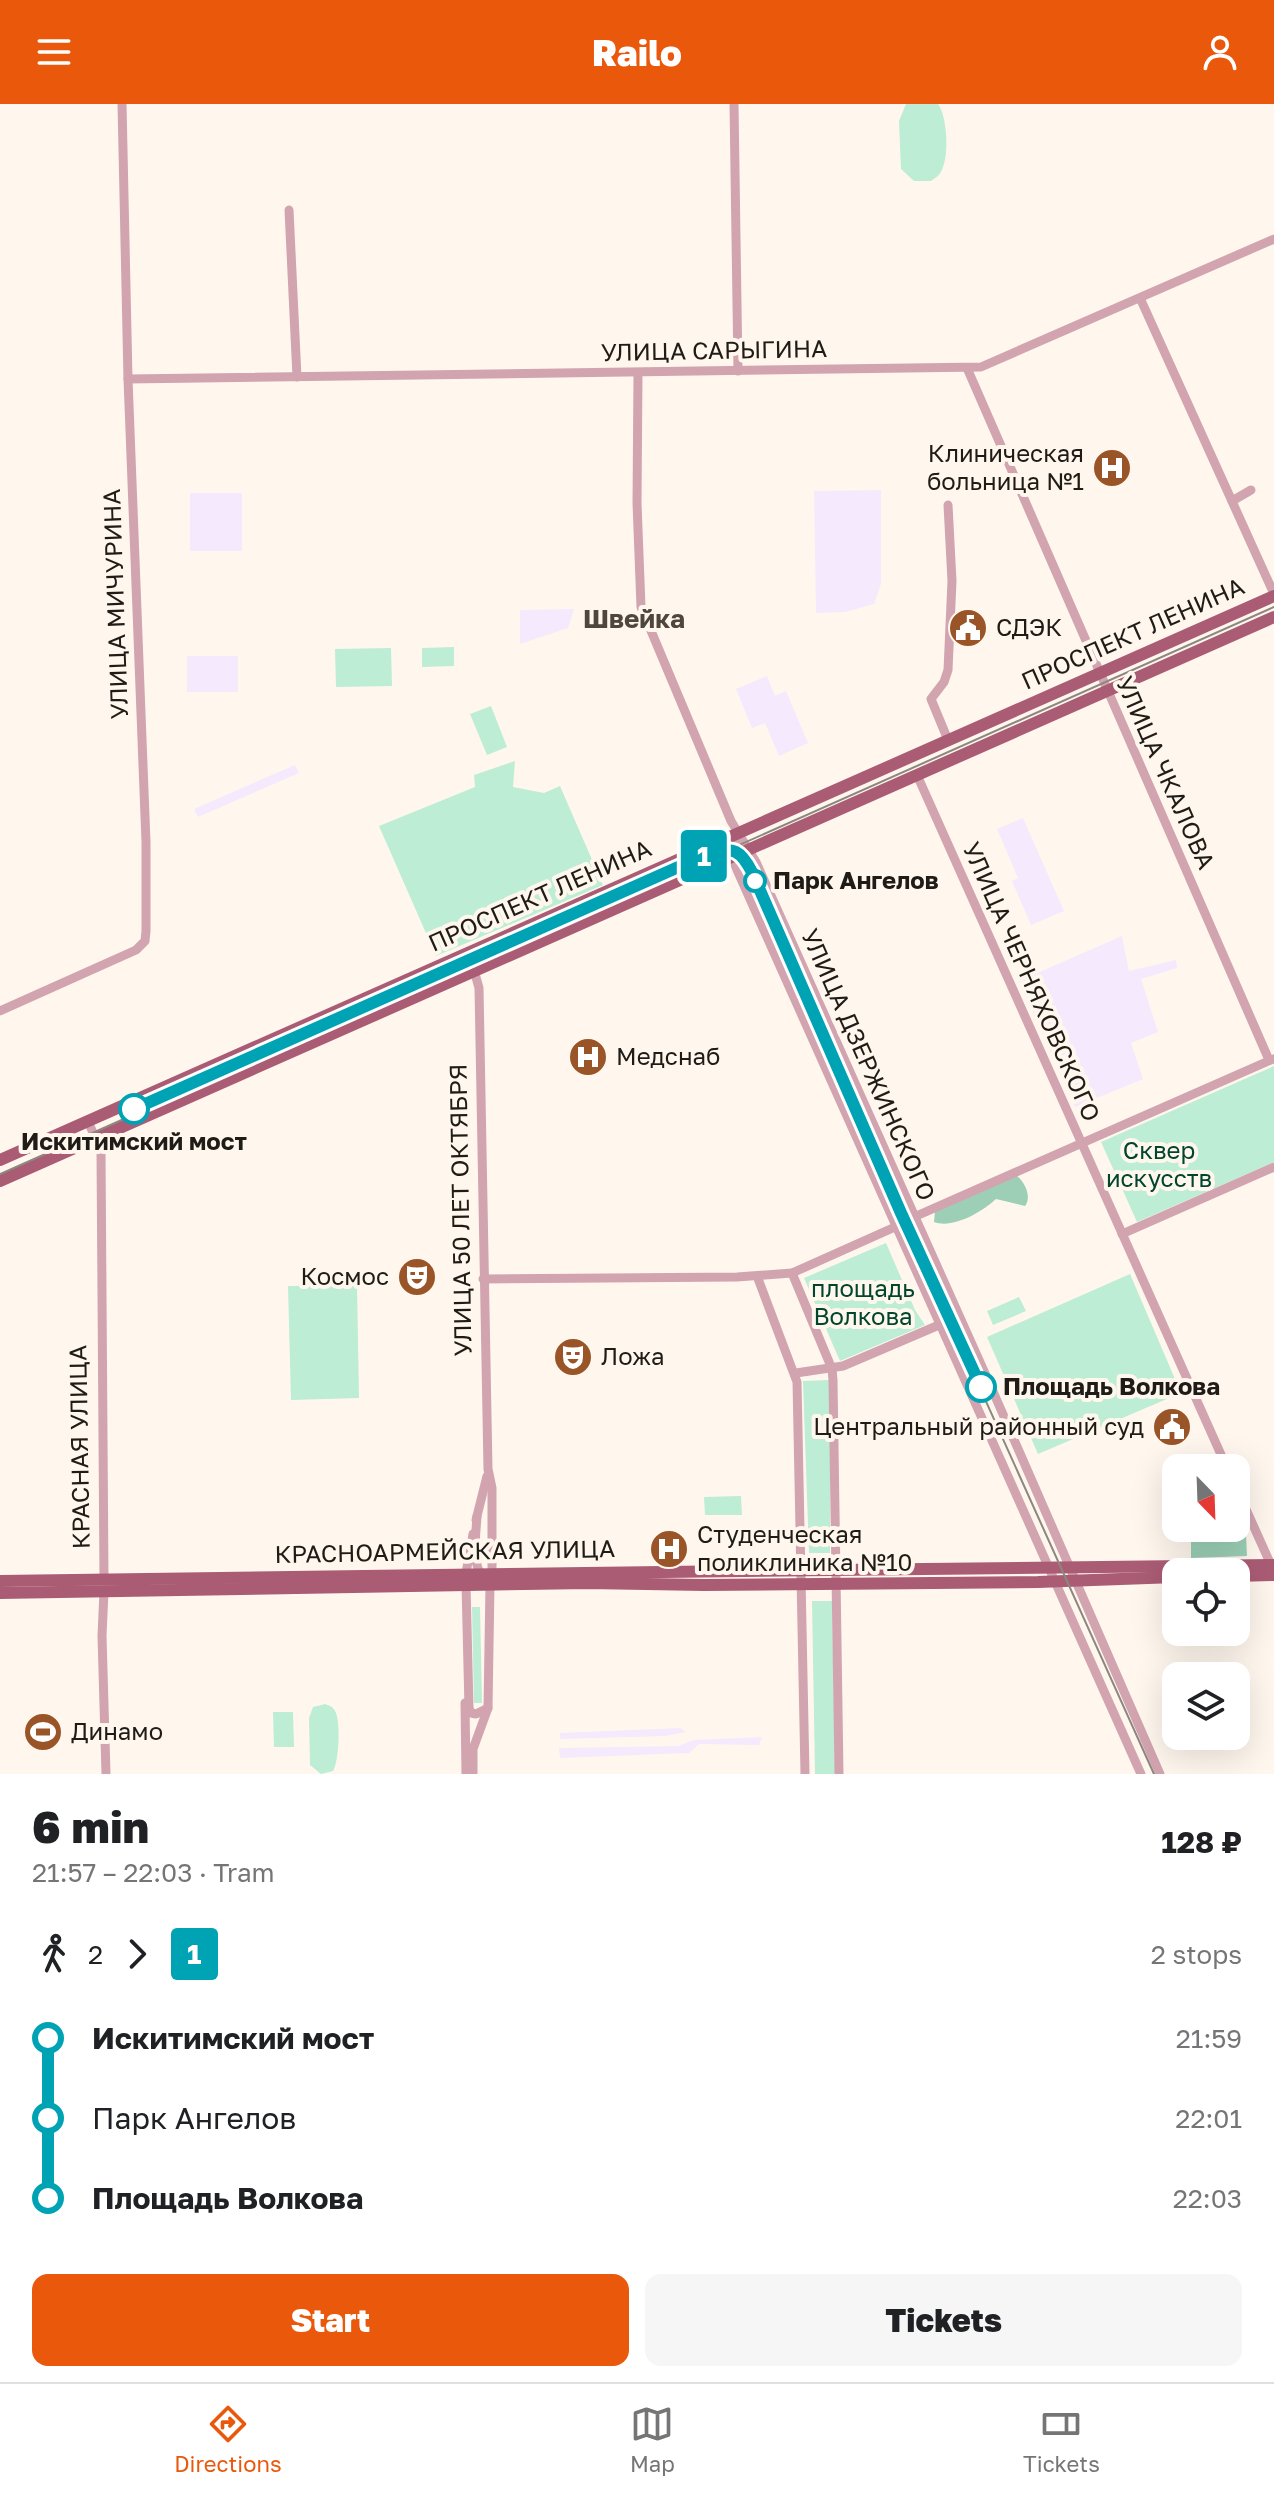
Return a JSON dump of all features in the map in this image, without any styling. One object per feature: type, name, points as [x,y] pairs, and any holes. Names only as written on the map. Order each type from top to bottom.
[{"type":"main road","name":"ПРОСПЕКТ ЛЕНИНА","points":[[0,1160],[1274,595]]},
{"type":"main road","name":"ПРОСПЕКТ ЛЕНИНА","points":[[0,1181],[1274,617]]},
{"type":"main road","name":"КРАСНОАРМЕЙСКАЯ УЛИЦА","points":[[0,1593],[104,1585],[479,1577],[1051,1575],[1273,1568]]},
{"type":"main road","points":[[1250,1573],[1273,1568]]},
{"type":"main road","name":"КРАСНОАРМЕЙСКАЯ УЛИЦА","points":[[1072,1574],[1162,1577]]},
{"type":"main road","name":"КРАСНОАРМЕЙСКАЯ УЛИЦА","points":[[0,1581],[104,1585]]},
{"type":"street","name":"УЛИЦА МИЧУРИНА","points":[[0,1011],[136,950],[145,941],[146,842],[128,379],[122,104]]},
{"type":"street","points":[[734,104],[738,371]]},
{"type":"street","points":[[289,210],[297,377]]},
{"type":"street","name":"УЛИЦА САРЫГИНА","points":[[128,379],[967,368],[993,363],[1274,239]]},
{"type":"street","points":[[1140,298],[1274,595]]},
{"type":"street","name":"УЛИЦА ЧКАЛОВА","points":[[967,368],[1271,1059]]},
{"type":"street","name":"УЛИЦА ДЗЕРЖИНСКОГО","points":[[638,373],[638,575],[641,607],[737,833],[750,849],[1160,1774]]},
{"type":"street","points":[[1232,501],[1251,490]]},
{"type":"street","points":[[948,505],[952,581],[948,670],[944,682],[931,699],[948,740]]},
{"type":"street","name":"УЛИЦА ЧЕРНЯХОВСКОГО","points":[[917,775],[1221,1454]]},
{"type":"street","points":[[732,857],[737,833]]},
{"type":"street","name":"УЛИЦА ДЗЕРЖИНСКОГО","points":[[732,857],[1141,1774]]},
{"type":"street","name":"УЛИЦА 50 ЛЕТ ОКТЯБРЯ","points":[[466,1774],[465,1697],[492,1488],[488,1469],[483,1279],[479,988],[469,952]]},
{"type":"street","points":[[914,1217],[1271,1059]]},
{"type":"street","name":"КРАСНАЯ УЛИЦА","points":[[88,1121],[101,1152],[102,1636],[106,1774]]},
{"type":"street","points":[[1122,1234],[1274,1167]]},
{"type":"street","points":[[483,1279],[792,1273],[895,1227]]},
{"type":"street","points":[[792,1273],[832,1369],[839,1774]]},
{"type":"street","points":[[757,1276],[796,1373],[803,1577],[805,1774]]},
{"type":"street","points":[[796,1373],[832,1369],[939,1325]]},
{"type":"street","name":"УЛИЦА 50 ЛЕТ ОКТЯБРЯ","points":[[473,1774],[473,1749],[488,1708],[477,1516],[488,1469]]},
{"type":"street","points":[[1250,1518],[1273,1568]]},
{"type":"street","name":"УЛИЦА 50 ЛЕТ ОКТЯБРЯ","points":[[467,1684],[471,1713],[481,1713],[488,1708]]},
{"type":"shaded area","points":[[881,490],[881,584],[874,604],[845,612],[816,613],[814,491]]},
{"type":"shaded area","points":[[190,493],[242,493],[242,551],[190,551]]},
{"type":"shaded area","points":[[574,609],[568,628],[520,644],[520,610]]},
{"type":"shaded area","points":[[187,656],[238,656],[238,692],[187,692]]},
{"type":"shaded area","points":[[767,676],[775,696],[786,691],[808,743],[779,756],[765,723],[752,728],[736,689]]},
{"type":"shaded area","points":[[295,765],[299,773],[198,817],[194,809]]},
{"type":"shaded area","points":[[1023,818],[1064,911],[1031,925],[1012,881],[1018,878],[997,829]]},
{"type":"shaded area","points":[[1122,936],[1129,971],[1176,960],[1177,968],[1141,979],[1158,1032],[1131,1043],[1143,1079],[1075,1107],[1019,981]]},
{"type":"shaded area","points":[[680,1728],[686,1732],[665,1736],[560,1739],[560,1733]]},
{"type":"shaded area","points":[[762,1737],[759,1745],[699,1744],[689,1753],[560,1758],[559,1748],[678,1746],[694,1740]]},
{"type":"green space","points":[[906,104],[938,104],[941,110],[946,135],[945,161],[941,172],[931,181],[914,181],[901,169],[899,121]]},
{"type":"green space","points":[[454,647],[454,666],[422,667],[422,648]]},
{"type":"green space","points":[[391,648],[392,686],[336,687],[335,649]]},
{"type":"green space","points":[[491,706],[507,747],[487,755],[470,714]]},
{"type":"green space","points":[[515,761],[513,787],[544,793],[560,786],[603,885],[436,956],[379,826],[475,787],[474,775]]},
{"type":"green space","name":"Сквер искусств","points":[[1274,1066],[1274,1162],[1137,1222],[1101,1142]]},
{"type":"green space","points":[[1017,1176],[1027,1190],[1025,1206],[996,1199],[975,1214],[958,1221],[934,1222],[935,1211]]},
{"type":"green space","name":"площадь Волкова","points":[[886,1243],[915,1310],[925,1325],[840,1361],[804,1278]]},
{"type":"green space","points":[[1130,1274],[1181,1393],[1038,1454],[987,1337]]},
{"type":"green space","points":[[357,1285],[359,1398],[291,1400],[288,1286]]},
{"type":"green space","points":[[1019,1297],[1026,1311],[993,1325],[987,1311]]},
{"type":"green space","points":[[830,1380],[830,1553],[809,1553],[803,1381]]},
{"type":"green space","points":[[741,1496],[742,1515],[705,1515],[704,1497]]},
{"type":"green space","points":[[1191,1542],[1246,1542],[1247,1556],[1191,1558]]},
{"type":"green space","points":[[812,1601],[832,1601],[835,1774],[815,1774]]},
{"type":"green space","points":[[472,1607],[480,1607],[482,1703],[474,1703]]},
{"type":"green space","points":[[325,1704],[333,1708],[337,1716],[337,1759],[333,1771],[321,1774],[310,1765],[309,1718],[313,1707]]},
{"type":"green space","points":[[273,1712],[293,1712],[294,1747],[274,1747]]},
{"type":"tram line","points":[[0,1174],[1274,607]]},
{"type":"tram line","points":[[722,850],[741,855],[752,872],[901,1213],[1154,1774]]},
{"type":"tram line","name":"1","points":[[134,1109],[710,853],[734,851],[745,858],[752,872],[901,1213],[981,1387]]},
{"type":"place","name":"Клиническая больница №1","points":[[1112,468]]},
{"type":"place","name":"СДЭК","points":[[968,628]]},
{"type":"place","name":"Парк Ангелов","points":[[755,881]]},
{"type":"place","name":"Медснаб","points":[[588,1057]]},
{"type":"place","name":"Искитимский мост","points":[[134,1109]]},
{"type":"place","name":"Космос","points":[[417,1277]]},
{"type":"place","name":"Ложа","points":[[573,1357]]},
{"type":"place","name":"Площадь Волкова","points":[[981,1387]]},
{"type":"place","name":"Центральный районный суд","points":[[1172,1427]]},
{"type":"place","name":"Студенческая поликлиника №10","points":[[669,1549]]},
{"type":"place","name":"Динамо","points":[[43,1732]]},
{"type":"district","name":"Швейка","points":[[634,619]]}]
